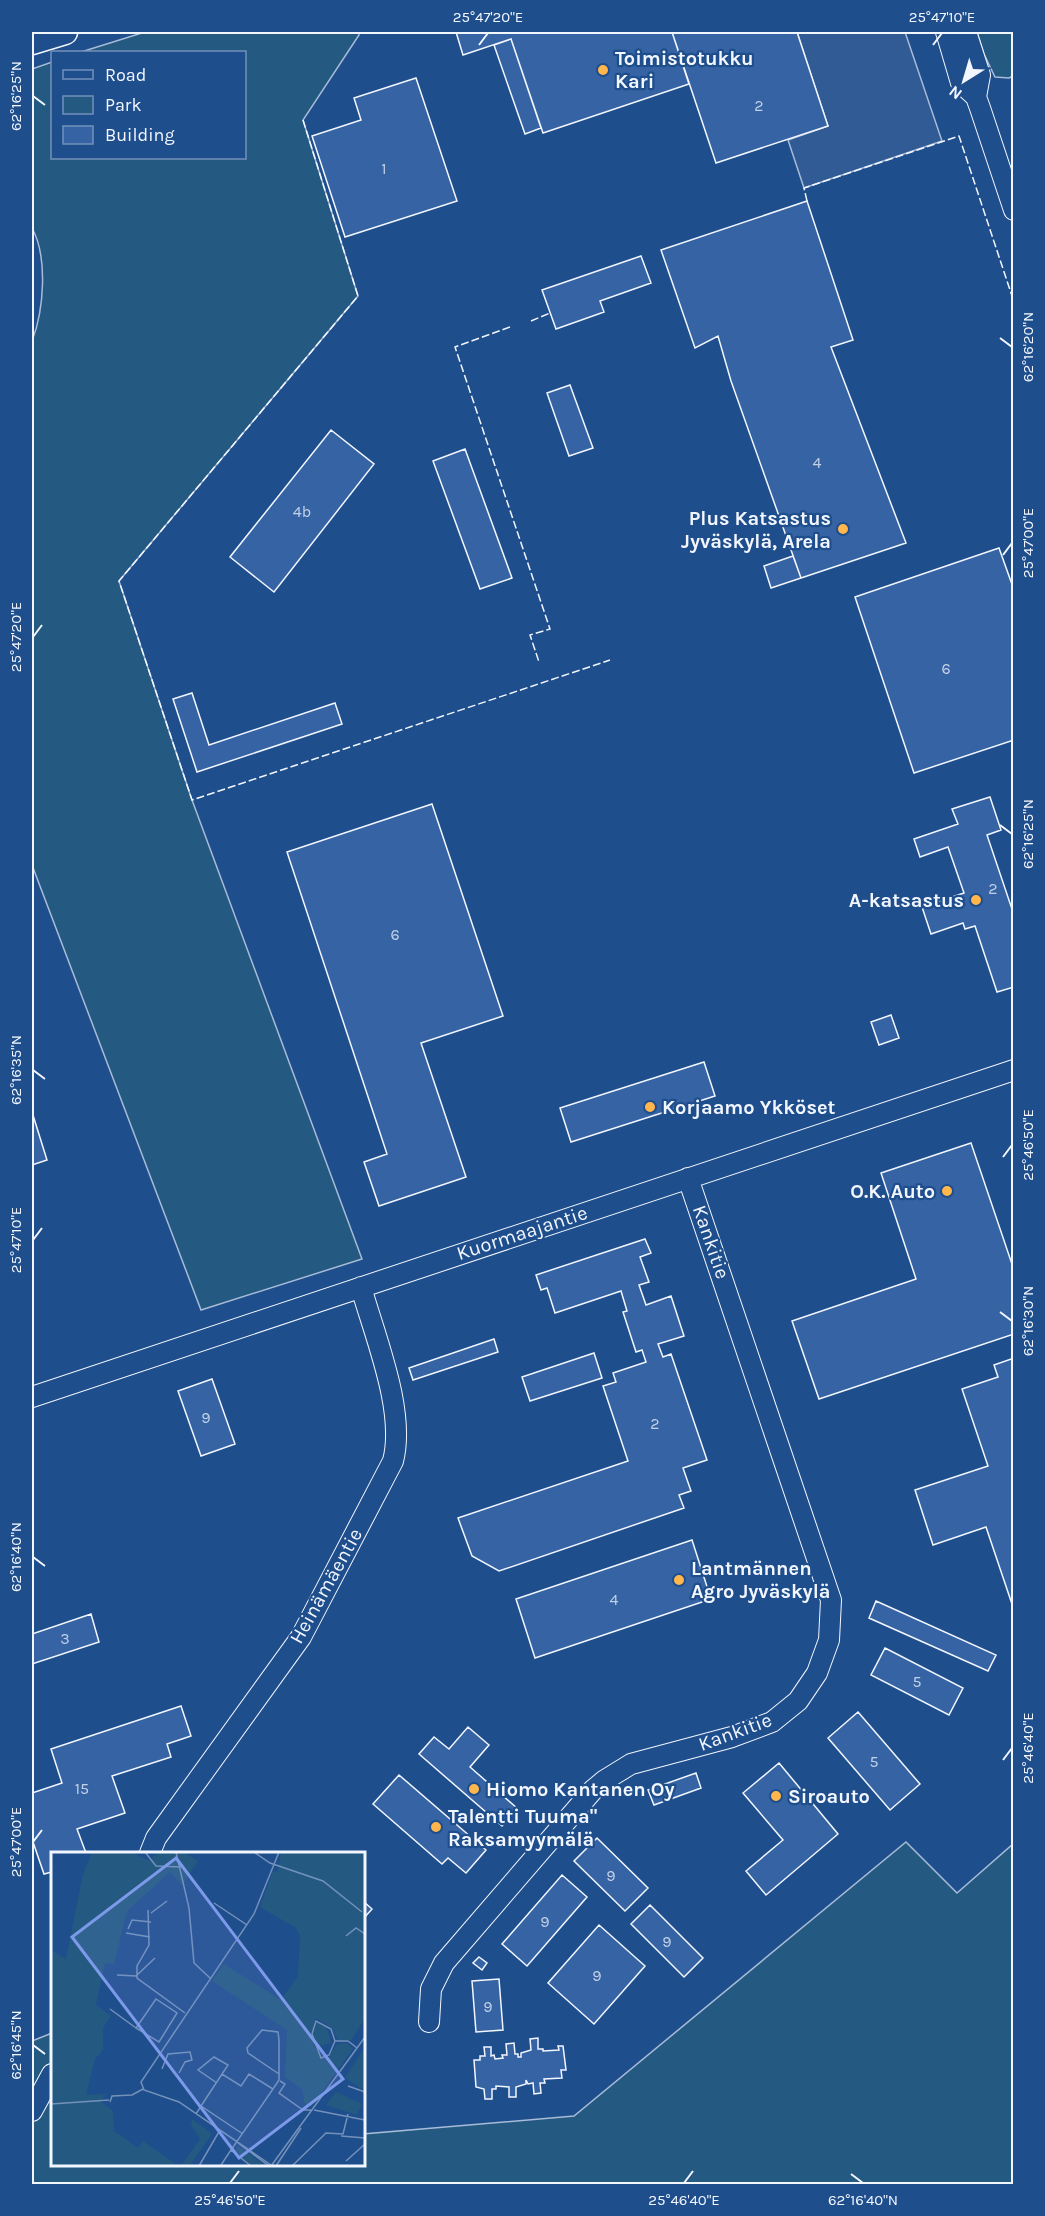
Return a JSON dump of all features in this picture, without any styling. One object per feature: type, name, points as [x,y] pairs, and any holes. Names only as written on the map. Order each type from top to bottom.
[{"type":"main road","points":[[32,42],[65,32]]},
{"type":"street","points":[[946,32],[961,83],[976,97],[1014,210]]},
{"type":"street","points":[[966,32],[980,75],[976,97]]},
{"type":"street","name":"Kuormaajantie","points":[[32,1397],[1014,1070]]},
{"type":"street","name":"Kankitie","points":[[429,2022],[431,1989],[444,1963],[593,1790],[632,1764],[732,1737],[772,1722],[798,1701],[818,1673],[829,1640],[831,1600],[688,1178]]},
{"type":"street","name":"Heinämäentie","points":[[150,1852],[156,1838],[301,1637],[393,1461],[397,1445],[396,1417],[362,1287]]},
{"type":"street","points":[[32,2111],[51,2076]]},
{"type":"green space","points":[[145,32],[359,32],[303,120],[358,296],[119,581],[192,800],[362,1259],[201,1310],[32,865],[32,341],[39,314],[42,268],[37,240],[32,228],[32,69],[51,62],[51,159],[246,159],[246,51],[84,51]]},
{"type":"green space","points":[[977,32],[1013,32],[1013,76],[995,77]]},
{"type":"green space","points":[[906,1842],[957,1893],[1013,1844],[1013,2184],[32,2184],[32,2041],[51,2033],[51,2165],[364,2165],[364,2134],[574,2116]]},
{"type":"shaded area","points":[[797,32],[905,32],[942,141],[804,188],[788,140],[828,126]]},
{"type":"building","name":"Toimistotukku Kari","points":[[456,32],[672,32],[689,84],[543,133],[511,39],[463,55]]},
{"type":"building","points":[[672,32],[797,32],[828,126],[716,163]]},
{"type":"building","points":[[511,39],[541,128],[525,134],[494,45]]},
{"type":"building","points":[[416,78],[457,201],[345,237],[312,136],[361,120],[354,98]]},
{"type":"building","points":[[807,201],[853,340],[831,347],[906,543],[801,578],[731,381],[718,336],[695,348],[661,250]]},
{"type":"building","points":[[641,256],[651,283],[600,301],[604,312],[556,329],[542,290]]},
{"type":"building","points":[[570,385],[593,448],[569,456],[547,393]]},
{"type":"building","points":[[331,430],[374,464],[274,592],[230,557]]},
{"type":"building","points":[[465,449],[512,578],[480,589],[433,461]]},
{"type":"building","points":[[999,548],[1014,590],[1014,740],[914,773],[855,597]]},
{"type":"building","points":[[793,556],[801,578],[771,588],[764,566]]},
{"type":"building","points":[[192,693],[209,745],[335,703],[342,724],[197,772],[173,699]]},
{"type":"building","name":"A-katsastus","points":[[990,797],[1001,830],[987,835],[1014,915],[1014,987],[997,992],[975,926],[965,929],[963,923],[931,934],[922,907],[964,893],[948,847],[920,857],[914,839],[958,824],[952,809]]},
{"type":"building","points":[[432,804],[503,1016],[421,1043],[466,1177],[379,1206],[364,1162],[387,1154],[287,852]]},
{"type":"building","points":[[891,1015],[899,1038],[879,1045],[871,1022]]},
{"type":"building","points":[[704,1062],[715,1096],[571,1142],[560,1108]]},
{"type":"building","points":[[32,1112],[47,1160],[32,1165]]},
{"type":"building","points":[[971,1143],[1014,1270],[1014,1334],[819,1399],[792,1321],[916,1279],[881,1173]]},
{"type":"building","points":[[645,1239],[651,1253],[640,1257],[649,1282],[639,1285],[646,1305],[671,1296],[684,1336],[658,1344],[663,1357],[671,1354],[707,1460],[683,1468],[691,1491],[679,1495],[684,1508],[499,1571],[472,1556],[458,1518],[628,1461],[603,1386],[616,1382],[613,1373],[646,1362],[642,1350],[636,1352],[623,1312],[627,1311],[621,1291],[555,1313],[547,1288],[541,1290],[536,1275]]},
{"type":"building","points":[[494,1339],[498,1352],[413,1380],[409,1368]]},
{"type":"building","points":[[594,1353],[602,1378],[530,1401],[522,1377]]},
{"type":"building","points":[[1014,1358],[1014,1610],[986,1527],[933,1545],[915,1490],[988,1466],[962,1389],[998,1377],[994,1365]]},
{"type":"building","points":[[212,1379],[235,1444],[201,1456],[178,1391]]},
{"type":"building","points":[[692,1540],[711,1599],[535,1658],[516,1599]]},
{"type":"building","points":[[876,1601],[996,1655],[988,1671],[869,1618]]},
{"type":"building","points":[[91,1614],[99,1642],[32,1664],[32,1634]]},
{"type":"building","points":[[885,1648],[963,1688],[949,1715],[871,1675]]},
{"type":"building","points":[[181,1706],[191,1736],[167,1744],[171,1757],[112,1776],[125,1813],[77,1829],[86,1852],[51,1852],[51,1872],[44,1874],[32,1839],[32,1793],[62,1783],[51,1749]]},
{"type":"building","points":[[858,1712],[920,1784],[890,1810],[828,1738]]},
{"type":"building","points":[[468,1727],[489,1745],[470,1767],[518,1809],[502,1826],[419,1754],[434,1737],[449,1749]]},
{"type":"building","points":[[779,1763],[838,1834],[766,1895],[746,1871],[783,1840],[743,1793]]},
{"type":"building","points":[[696,1773],[701,1788],[654,1805],[648,1790]]},
{"type":"building","points":[[399,1775],[486,1850],[466,1873],[448,1858],[442,1864],[373,1804]]},
{"type":"building","points":[[597,1838],[648,1888],[625,1911],[574,1861]]},
{"type":"building","points":[[562,1875],[587,1897],[527,1966],[502,1944]]},
{"type":"building","points":[[364,1902],[372,1909],[364,1918]]},
{"type":"building","points":[[650,1905],[703,1958],[684,1977],[631,1924]]},
{"type":"building","points":[[599,1925],[645,1966],[594,2024],[548,1983]]},
{"type":"building","points":[[479,1957],[487,1963],[482,1970],[473,1963]]},
{"type":"building","points":[[499,1979],[503,2030],[476,2032],[472,1981]]},
{"type":"building","points":[[538,2038],[538,2049],[543,2049],[543,2051],[559,2050],[558,2046],[563,2046],[566,2070],[561,2070],[562,2078],[544,2079],[545,2083],[540,2083],[541,2093],[534,2094],[533,2083],[528,2084],[526,2080],[526,2084],[516,2087],[516,2097],[509,2097],[509,2087],[496,2086],[496,2089],[492,2089],[492,2099],[485,2099],[484,2089],[476,2087],[474,2060],[480,2060],[480,2056],[485,2056],[484,2047],[491,2047],[491,2056],[494,2055],[495,2059],[503,2058],[502,2055],[507,2055],[506,2044],[514,2043],[515,2054],[521,2057],[521,2053],[531,2050],[530,2039]]},
{"type":"fence","points":[[303,120],[358,296],[119,581],[192,800],[610,660]]},
{"type":"fence","points":[[807,201],[804,188],[959,136],[1014,302]]},
{"type":"fence","points":[[531,321],[550,313]]},
{"type":"fence","points":[[510,327],[455,347],[550,629],[530,635],[539,662]]},
{"type":"place","name":"Toimistotukku Kari","points":[[603,70]]},
{"type":"place","name":"Plus Katsastus Jyväskylä, Arela","points":[[843,529]]},
{"type":"place","name":"A-katsastus","points":[[976,900]]},
{"type":"place","name":"Korjaamo Ykköset","points":[[650,1107]]},
{"type":"place","name":"O.K. Auto","points":[[947,1191]]},
{"type":"place","name":"Lantmännen Agro Jyväskylä","points":[[679,1580]]},
{"type":"place","name":"Hiomo Kantanen Oy","points":[[474,1789]]},
{"type":"place","name":"Siroauto","points":[[776,1796]]},
{"type":"place","name":"Talentti Tuuma\" Raksamyymälä","points":[[436,1827]]}]
